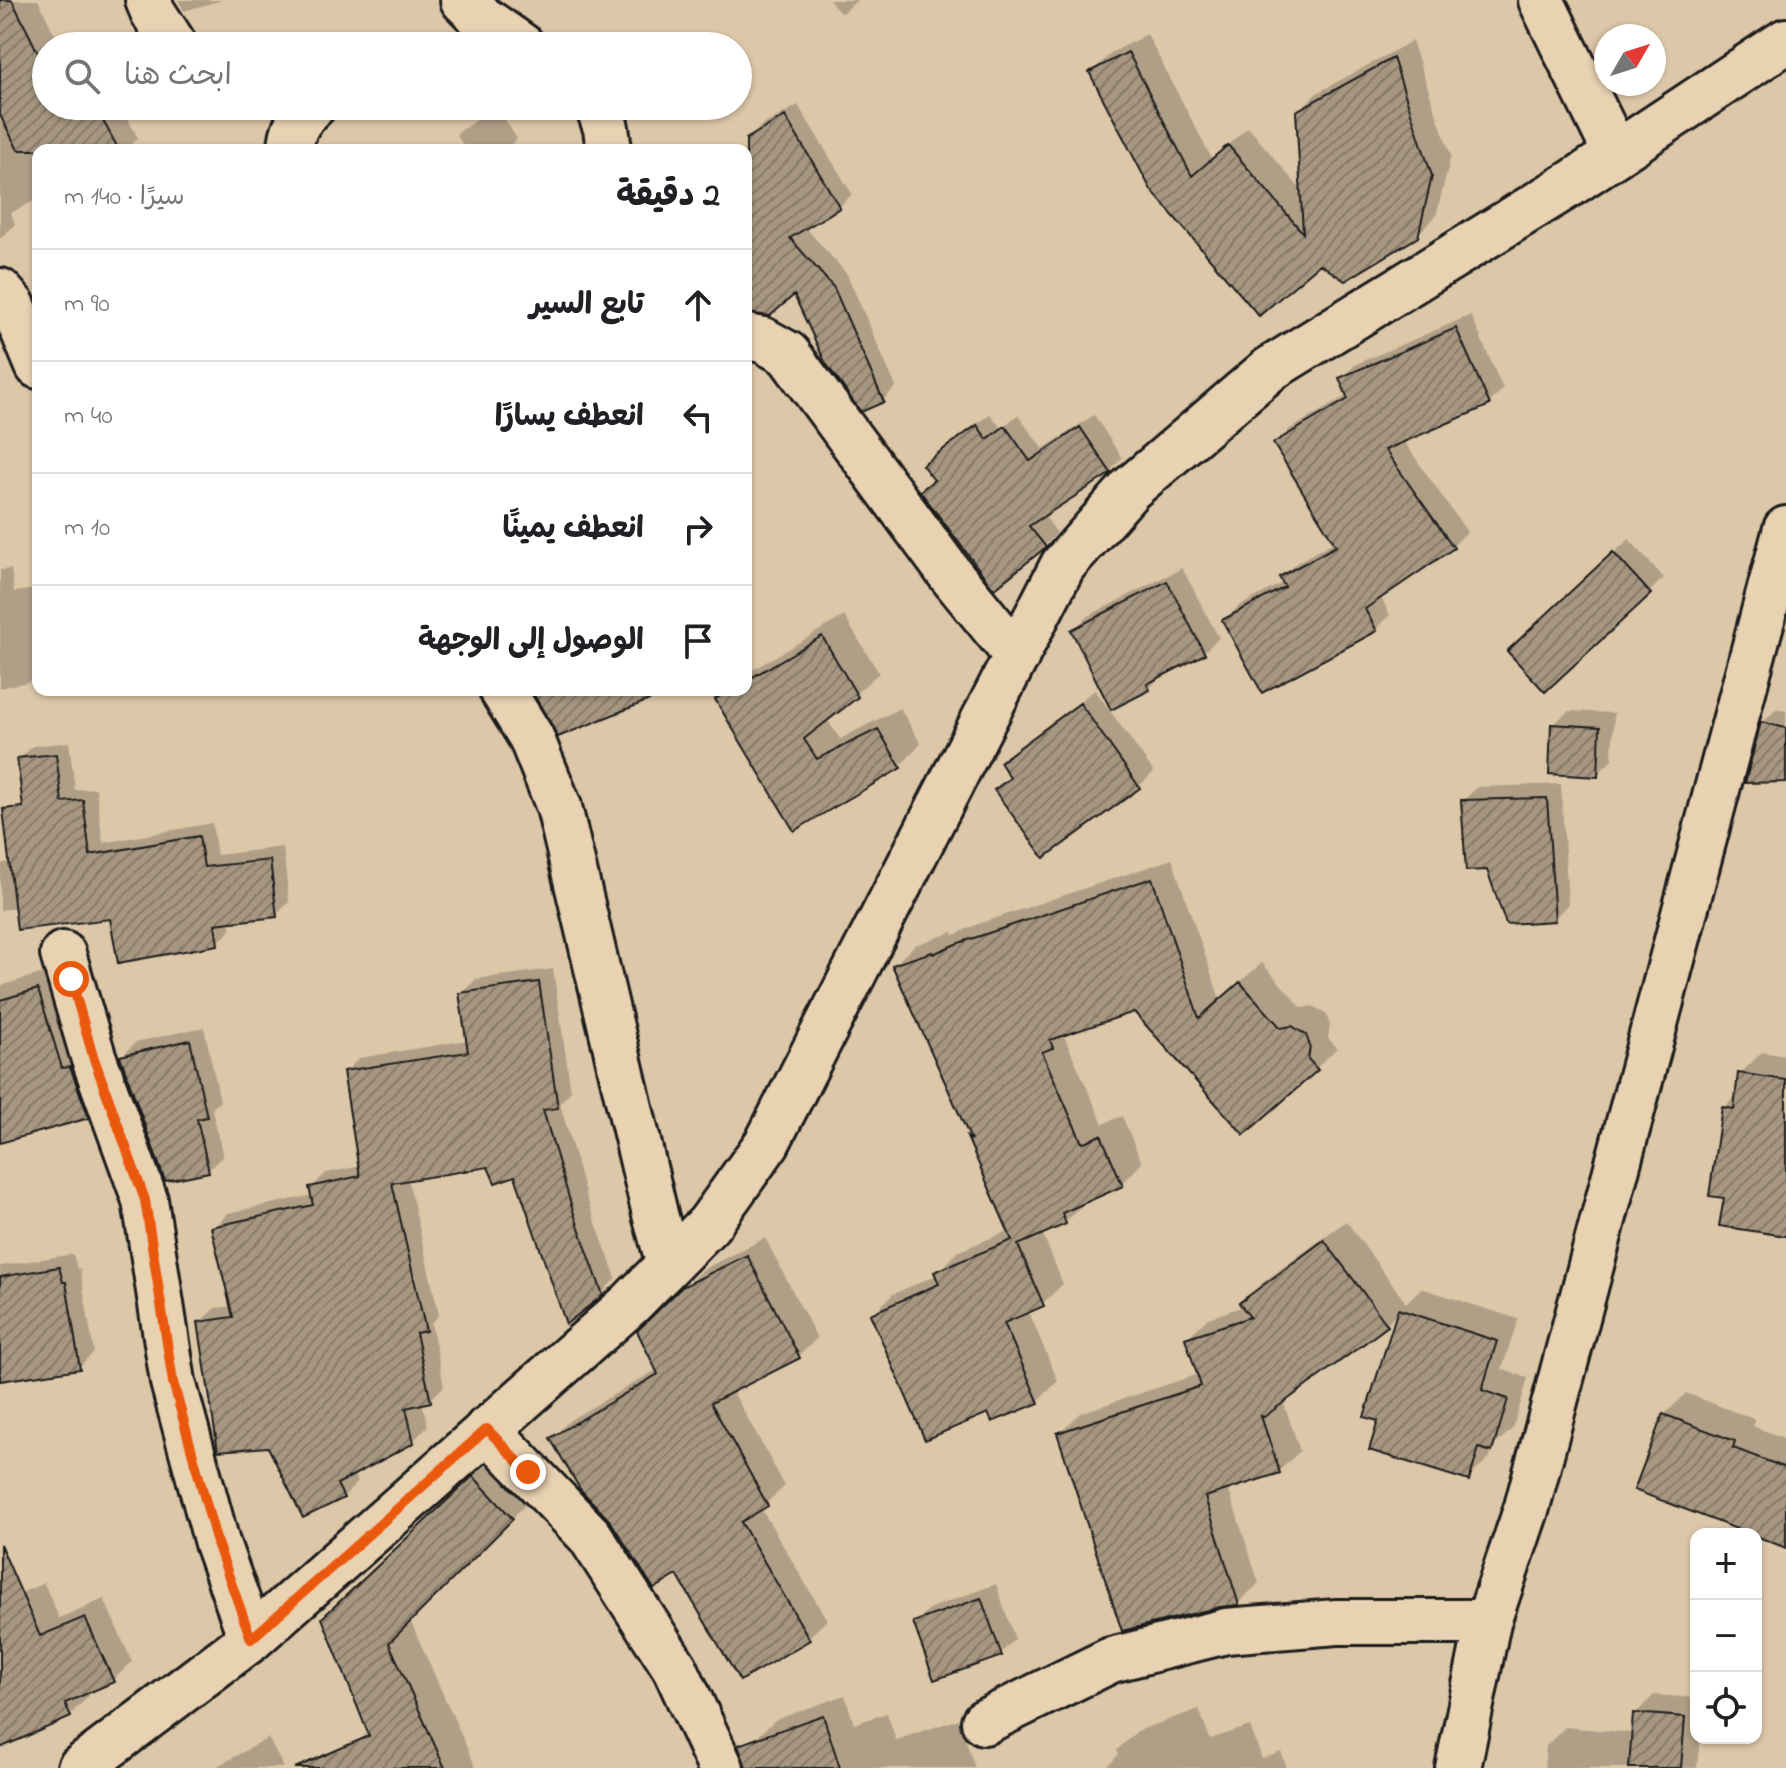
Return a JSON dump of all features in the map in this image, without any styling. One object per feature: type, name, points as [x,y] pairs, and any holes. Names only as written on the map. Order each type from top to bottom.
[{"type":"street","points":[[148,0],[166,32]]},
{"type":"street","points":[[463,0],[502,32]]},
{"type":"street","points":[[1541,0],[1616,154]]},
{"type":"street","points":[[102,1761],[251,1639],[630,1304],[709,1224],[767,1143],[1063,565],[1121,499],[1270,369],[1616,154],[1786,41]]},
{"type":"street","points":[[291,144],[291,135],[299,120]]},
{"type":"street","points":[[603,120],[608,144]]},
{"type":"street","points":[[0,291],[13,306],[32,352]]},
{"type":"street","points":[[752,338],[763,340],[788,354],[950,574],[1017,656]]},
{"type":"street","points":[[1458,1768],[1488,1622],[1527,1507],[1786,529]]},
{"type":"street","points":[[506,696],[531,737],[559,807],[669,1264]]},
{"type":"street","points":[[63,954],[93,1056],[145,1200],[173,1382],[217,1543],[251,1639]]},
{"type":"street","points":[[487,1429],[590,1536],[675,1668],[721,1768]]},
{"type":"street","points":[[984,1722],[1111,1660],[1226,1631],[1337,1622],[1488,1622]]},
{"type":"building","points":[[0,0],[12,0],[32,41],[32,120],[103,120],[116,144],[32,144],[32,150],[18,150],[0,115]]},
{"type":"building","points":[[1128,52],[1192,176],[1228,145],[1303,233],[1296,111],[1393,58],[1432,176],[1418,237],[1345,281],[1320,264],[1259,316],[1151,190],[1089,72]]},
{"type":"building","points":[[785,116],[840,208],[790,238],[834,288],[884,402],[861,412],[825,362],[794,295],[770,316],[752,314],[752,144],[746,144],[746,139]]},
{"type":"building","points":[[1456,328],[1490,405],[1385,450],[1454,548],[1365,609],[1377,631],[1262,693],[1222,620],[1285,587],[1279,577],[1336,546],[1273,443],[1348,399],[1339,378]]},
{"type":"building","points":[[977,425],[987,439],[1005,426],[1030,461],[1080,427],[1111,473],[1029,526],[1046,547],[994,589],[920,491],[934,480],[922,465]]},
{"type":"building","points":[[1613,552],[1651,594],[1545,692],[1507,651]]},
{"type":"building","points":[[1167,581],[1205,654],[1147,684],[1150,690],[1111,710],[1071,630]]},
{"type":"building","points":[[822,636],[858,697],[804,739],[817,759],[878,729],[901,768],[794,831],[715,699],[720,696],[752,696],[752,677]]},
{"type":"building","points":[[534,696],[659,696],[558,737]]},
{"type":"building","points":[[1080,703],[1140,788],[1044,858],[994,790],[1010,778],[1000,762]]},
{"type":"building","points":[[1761,722],[1786,728],[1786,782],[1745,783]]},
{"type":"building","points":[[1551,724],[1600,727],[1598,777],[1549,774]]},
{"type":"building","points":[[56,754],[62,802],[83,800],[90,855],[199,836],[204,867],[270,860],[277,917],[215,924],[218,945],[118,963],[110,919],[17,930],[3,809],[23,807],[17,758]]},
{"type":"building","points":[[1547,798],[1555,921],[1506,924],[1487,870],[1466,871],[1461,800]]},
{"type":"building","points":[[1152,878],[1199,1018],[1240,982],[1281,1028],[1292,1026],[1306,1035],[1310,1046],[1308,1059],[1318,1070],[1244,1135],[1134,1012],[1050,1040],[1053,1048],[1042,1052],[1082,1143],[1101,1135],[1123,1186],[1062,1213],[1066,1224],[1018,1245],[1044,1306],[1004,1323],[1039,1403],[992,1422],[988,1413],[925,1440],[870,1314],[939,1284],[934,1272],[1012,1240],[967,1137],[971,1140],[892,965],[933,954]]},
{"type":"building","points":[[539,982],[558,1108],[543,1110],[573,1211],[603,1295],[566,1324],[515,1176],[495,1183],[488,1167],[392,1183],[426,1331],[416,1333],[431,1402],[406,1408],[414,1443],[337,1484],[344,1498],[303,1518],[268,1447],[218,1451],[198,1322],[233,1317],[211,1227],[313,1205],[309,1187],[360,1176],[343,1071],[468,1052],[459,993]]},
{"type":"building","points":[[38,989],[62,1068],[70,1067],[89,1118],[0,1143],[0,1000]]},
{"type":"building","points":[[190,1040],[207,1117],[197,1119],[209,1172],[165,1181],[120,1056]]},
{"type":"building","points":[[1738,1073],[1786,1080],[1786,1236],[1719,1226],[1724,1198],[1709,1196],[1722,1107],[1734,1109]]},
{"type":"building","points":[[1324,1240],[1388,1326],[1264,1417],[1261,1416],[1280,1473],[1205,1497],[1239,1605],[1122,1631],[1057,1433],[1201,1386],[1185,1338],[1250,1317],[1239,1303]]},
{"type":"building","points":[[747,1255],[800,1358],[711,1403],[768,1506],[741,1522],[810,1640],[740,1681],[677,1575],[654,1589],[611,1522],[580,1489],[550,1438],[658,1374],[637,1331],[682,1287]]},
{"type":"building","points":[[59,1267],[63,1282],[66,1282],[80,1369],[0,1381],[0,1277]]},
{"type":"building","points":[[1398,1309],[1497,1341],[1482,1390],[1508,1399],[1492,1452],[1479,1448],[1469,1481],[1369,1450],[1378,1421],[1364,1417]]},
{"type":"building","points":[[1663,1414],[1735,1441],[1733,1448],[1786,1468],[1786,1548],[1762,1538],[1762,1528],[1734,1528],[1634,1490]]},
{"type":"building","points":[[473,1476],[513,1519],[389,1643],[445,1768],[295,1768],[369,1736],[322,1618]]},
{"type":"building","points":[[0,1544],[40,1636],[85,1617],[114,1682],[65,1703],[71,1717],[0,1748]]},
{"type":"building","points":[[981,1598],[1002,1656],[934,1680],[913,1622]]},
{"type":"building","points":[[1633,1713],[1685,1717],[1681,1768],[1629,1768]]},
{"type":"building","points":[[823,1715],[840,1768],[746,1768],[738,1745]]},
{"type":"route","points":[[71,979],[93,1056],[145,1200],[173,1382],[217,1543],[251,1639],[487,1429],[528,1472]]}]
